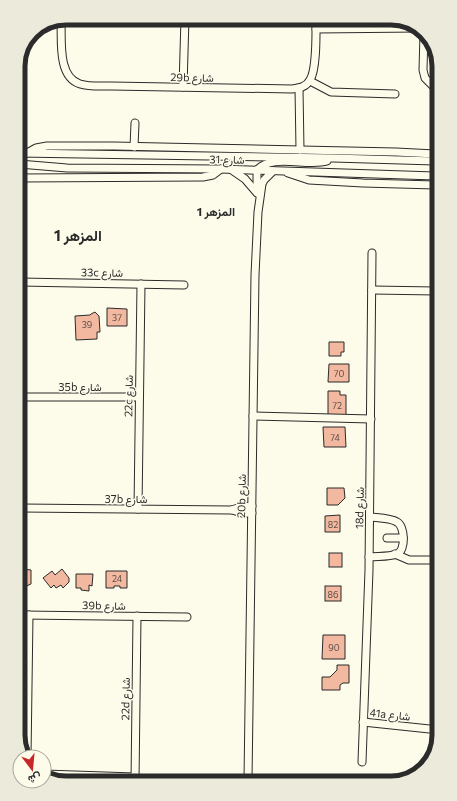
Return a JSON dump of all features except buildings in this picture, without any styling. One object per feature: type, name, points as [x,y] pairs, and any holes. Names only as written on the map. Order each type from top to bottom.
[{"type":"street","points":[[183,87],[185,25]]},
{"type":"street","points":[[300,150],[299,88],[305,86],[310,81],[314,68],[316,25]]},
{"type":"street","name":"29b شارع","points":[[61,26],[63,66],[68,77],[78,84],[91,86],[299,88]]},
{"type":"street","points":[[316,29],[407,28]]},
{"type":"street","points":[[424,41],[423,70],[425,78],[432,85]]},
{"type":"street","points":[[310,81],[331,92],[395,94]]},
{"type":"street","points":[[134,147],[135,124]]},
{"type":"street","points":[[26,153],[42,147],[134,147],[432,154]]},
{"type":"street","name":"شارع 31","points":[[26,153],[432,161]]},
{"type":"street","points":[[257,170],[268,162],[320,162],[333,158]]},
{"type":"street","name":"شارع 31","points":[[25,164],[67,168],[230,169],[432,176]]},
{"type":"street","points":[[25,178],[203,177],[212,175],[221,169]]},
{"type":"street","points":[[230,169],[245,179],[257,193]]},
{"type":"street","name":"20b شارع","points":[[257,170],[258,212]]},
{"type":"street","name":"20b شارع","points":[[248,776],[255,275],[258,212],[262,184],[273,171]]},
{"type":"street","points":[[284,171],[309,180],[432,185]]},
{"type":"street","name":"18d شارع","points":[[362,762],[370,517],[372,253]]},
{"type":"street","name":"33c شارع","points":[[25,282],[184,285]]},
{"type":"street","name":"22c شارع","points":[[138,509],[141,284]]},
{"type":"street","points":[[372,290],[432,291]]},
{"type":"street","name":"35b شارع","points":[[25,396],[139,398]]},
{"type":"street","points":[[253,416],[371,419]]},
{"type":"street","name":"37b شارع","points":[[25,508],[231,510],[242,513],[252,510]]},
{"type":"street","points":[[369,557],[399,553],[402,550],[403,538],[402,527],[398,522],[370,517]]},
{"type":"street","points":[[387,538],[403,538]]},
{"type":"street","points":[[394,554],[409,560],[432,560]]},
{"type":"street","points":[[25,615],[27,748]]},
{"type":"street","name":"39b شارع","points":[[25,615],[187,617]]},
{"type":"street","name":"22d شارع","points":[[135,776],[137,616]]},
{"type":"street","name":"41a شارع","points":[[363,722],[432,729]]},
{"type":"street","points":[[56,775],[80,776]]},
{"type":"district","name":"المزهر 1","points":[[216,211]]},
{"type":"district","name":"المزهر 1","points":[[78,235]]}]
